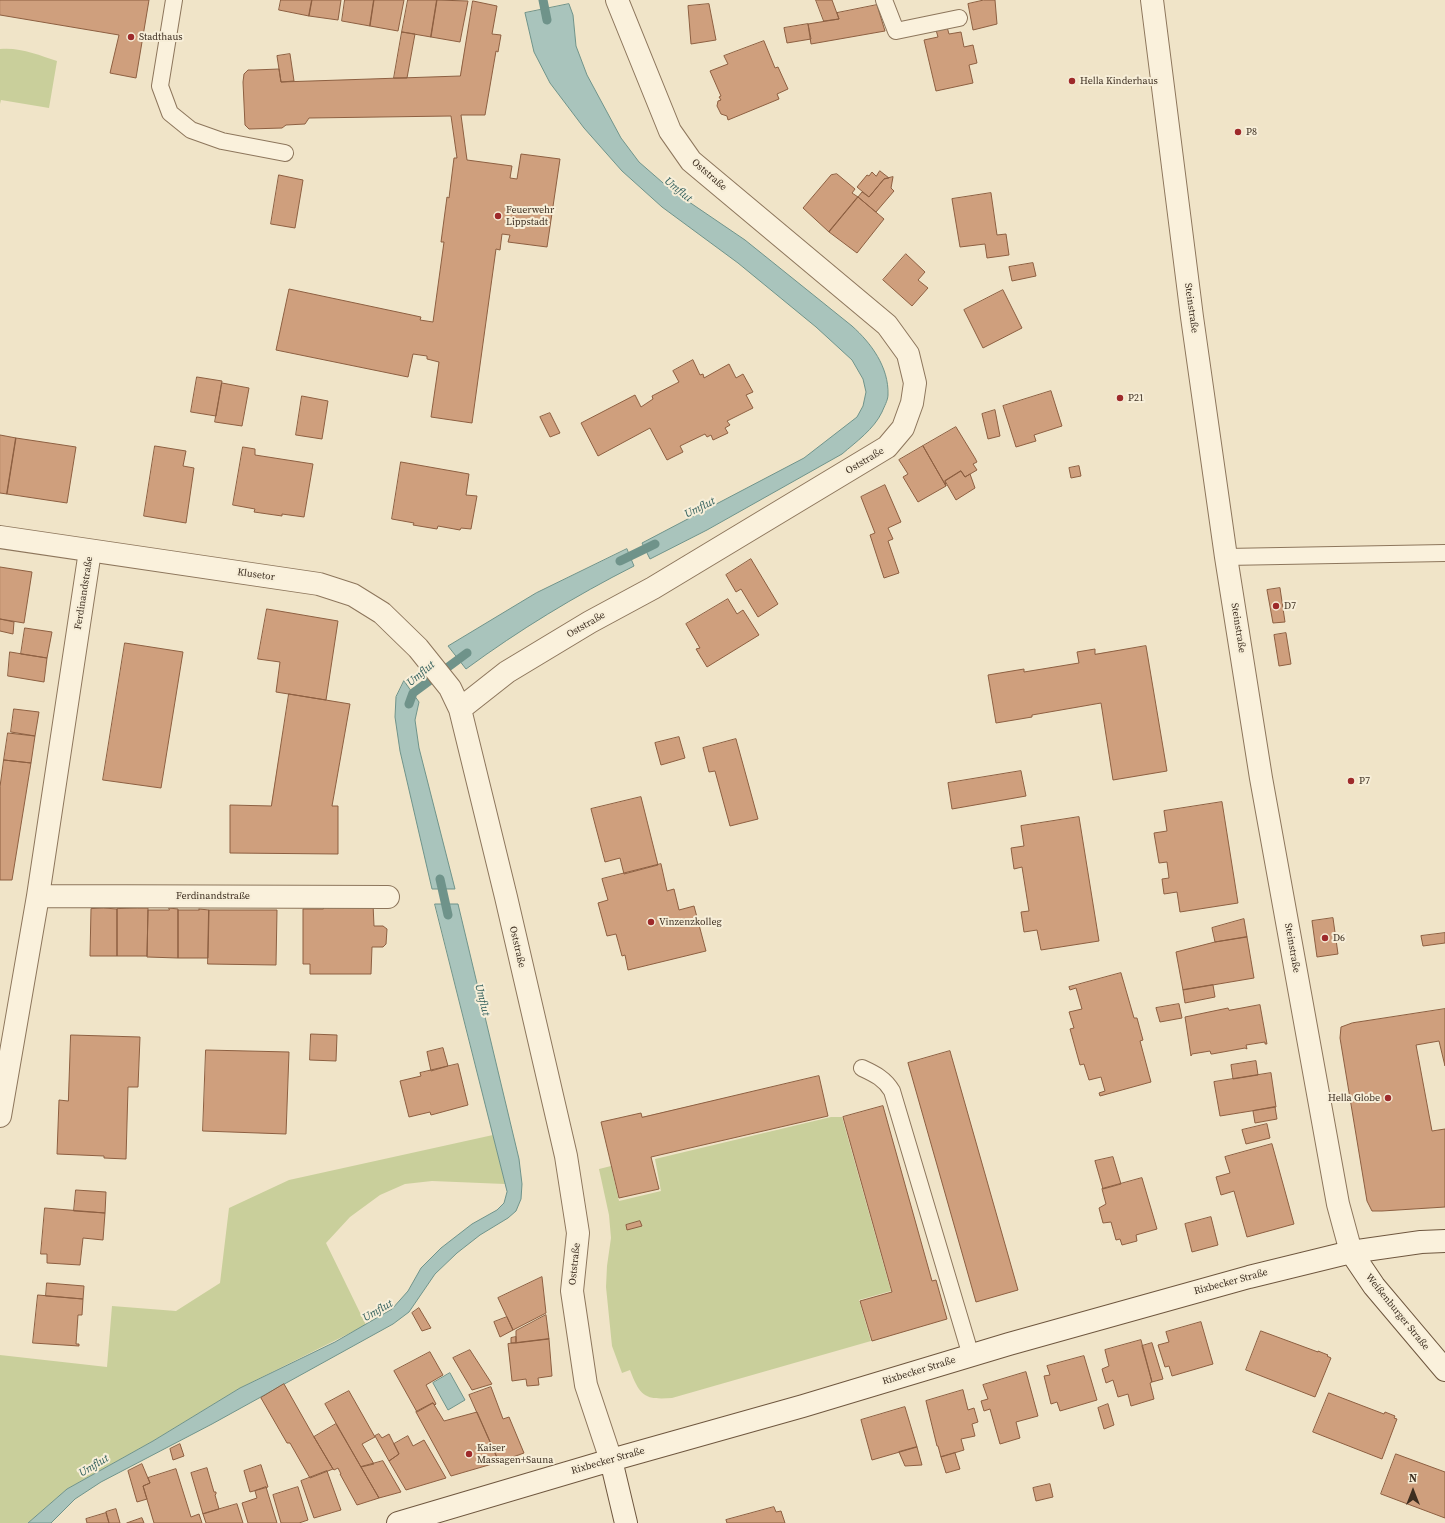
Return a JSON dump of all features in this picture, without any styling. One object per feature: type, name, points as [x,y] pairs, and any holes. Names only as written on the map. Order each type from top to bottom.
[{"type":"street","name":"Oststraße","points":[[617,0],[670,131],[691,161],[887,325],[908,354],[915,383],[912,403],[903,428],[888,448],[653,588],[590,622],[507,672],[460,709],[506,897],[566,1156],[578,1233],[572,1290],[586,1386],[611,1460],[626,1523]]},
{"type":"street","name":"Steinstraße","points":[[1152,0],[1192,317],[1226,557],[1263,786],[1338,1204],[1351,1252]]},
{"type":"street","name":"Klusetor","points":[[0,537],[319,584],[353,596],[382,613],[418,648],[450,688],[460,709]]},
{"type":"street","name":"Ferdinandstraße","points":[[0,1116],[38,896],[90,551]]},
{"type":"street","name":"Ferdinandstraße","points":[[38,896],[388,897]]},
{"type":"street","name":"Rixbecker Straße","points":[[398,1523],[433,1518],[611,1460],[1250,1276],[1351,1252],[1421,1242],[1445,1241]]},
{"type":"street","name":"Weißenburger Straße","points":[[1351,1252],[1374,1286],[1445,1370]]},
{"type":"lane","points":[[174,0],[160,86],[170,113],[191,130],[222,141],[285,153]]},
{"type":"lane","points":[[884,0],[896,31],[959,18]]},
{"type":"lane","points":[[1226,557],[1445,553]]},
{"type":"lane","points":[[862,1068],[879,1076],[888,1083],[892,1091],[971,1356]]},
{"type":"green space","points":[[0,49],[22,50],[57,61],[49,108],[1,100],[0,104]]},
{"type":"green space","points":[[831,1117],[842,1117],[891,1291],[859,1300],[871,1341],[672,1398],[655,1398],[644,1394],[637,1386],[630,1370],[622,1373],[612,1346],[606,1287],[611,1238],[609,1215],[599,1169],[611,1166],[619,1201],[661,1191],[655,1159]]},
{"type":"green space","points":[[493,1135],[505,1184],[432,1181],[405,1184],[380,1195],[350,1217],[326,1243],[366,1325],[240,1388],[153,1441],[67,1489],[28,1523],[0,1523],[0,1355],[107,1367],[112,1306],[176,1311],[220,1283],[229,1208],[289,1180]]},
{"type":"water","points":[[569,4],[573,15],[576,46],[587,75],[621,138],[639,162],[670,189],[745,240],[852,326],[866,340],[878,356],[888,385],[887,399],[879,418],[864,435],[842,454],[707,530],[650,559],[642,543],[804,458],[857,417],[863,406],[866,392],[863,379],[852,360],[816,327],[738,263],[662,207],[622,171],[584,128],[550,83],[534,52],[525,13]]},
{"type":"water","points":[[627,549],[634,566],[590,589],[548,614],[466,669],[448,646],[536,593]]},
{"type":"water","points":[[404,681],[419,702],[415,720],[419,748],[455,889],[432,889],[400,751],[395,717],[396,697]]},
{"type":"water","points":[[435,904],[458,904],[519,1159],[522,1184],[521,1199],[516,1211],[508,1218],[480,1235],[457,1253],[435,1274],[409,1312],[393,1324],[212,1424],[101,1482],[75,1499],[51,1523],[28,1523],[67,1489],[153,1441],[240,1388],[335,1342],[392,1309],[408,1291],[421,1268],[441,1248],[472,1224],[497,1210],[504,1203],[507,1192]]},
{"type":"water","points":[[450,1373],[465,1400],[448,1410],[433,1383]]},
{"type":"building","name":"Stadthaus","points":[[0,0],[149,0],[136,78],[110,73],[119,35],[0,15]]},
{"type":"building","points":[[281,0],[312,0],[309,16],[279,10]]},
{"type":"building","points":[[312,0],[341,0],[338,20],[309,16]]},
{"type":"building","points":[[345,0],[374,0],[370,26],[342,21]]},
{"type":"building","points":[[374,0],[404,0],[398,31],[370,26]]},
{"type":"building","points":[[408,0],[437,0],[431,37],[402,32]]},
{"type":"building","points":[[437,0],[468,1],[460,42],[431,37]]},
{"type":"building","points":[[816,0],[832,0],[839,19],[824,21]]},
{"type":"building","points":[[984,0],[995,0],[997,24],[973,30],[968,4]]},
{"type":"building","name":"Feuerwehr Lippstadt","points":[[473,1],[497,6],[492,34],[501,35],[498,52],[496,51],[485,115],[461,115],[467,160],[512,166],[510,178],[517,179],[521,154],[560,159],[547,247],[508,242],[510,235],[502,234],[500,250],[496,249],[472,423],[431,417],[439,362],[427,359],[427,356],[413,354],[408,377],[276,350],[289,289],[421,317],[420,320],[433,322],[444,242],[441,242],[447,197],[449,198],[454,158],[457,158],[451,116],[309,118],[305,124],[286,125],[282,128],[249,129],[245,125],[243,82],[244,74],[248,70],[279,69],[281,82],[460,76]]},
{"type":"building","points":[[709,4],[716,40],[691,44],[688,6]]},
{"type":"building","points":[[877,5],[885,31],[811,44],[808,24],[839,19],[837,13]]},
{"type":"building","points":[[808,24],[811,39],[787,43],[784,28]]},
{"type":"building","points":[[947,27],[949,34],[961,32],[964,47],[973,45],[977,63],[969,65],[973,83],[936,91],[924,40],[938,37],[936,30]]},
{"type":"building","points":[[402,32],[415,34],[407,78],[394,78]]},
{"type":"building","points":[[764,41],[775,68],[778,67],[788,89],[777,94],[779,99],[728,120],[727,116],[721,114],[717,106],[718,101],[721,100],[719,97],[721,96],[710,71],[728,64],[724,56]]},
{"type":"building","points":[[290,54],[294,81],[281,82],[277,56]]},
{"type":"building","points":[[880,171],[889,178],[884,179],[869,197],[857,187],[867,175],[869,176],[872,172],[876,176]]},
{"type":"building","points":[[837,174],[855,189],[852,193],[858,197],[829,232],[803,208],[831,175]]},
{"type":"building","points":[[279,175],[303,180],[295,228],[271,224]]},
{"type":"building","points":[[893,177],[891,188],[894,191],[876,212],[858,197],[862,192],[869,197],[884,179]]},
{"type":"building","points":[[991,193],[997,235],[1006,234],[1009,255],[987,258],[985,244],[960,247],[952,199]]},
{"type":"building","points":[[858,197],[884,219],[857,253],[829,232]]},
{"type":"building","points":[[906,254],[925,272],[918,280],[928,288],[912,306],[883,280]]},
{"type":"building","points":[[1033,263],[1036,276],[1012,281],[1009,267]]},
{"type":"building","points":[[1003,290],[1022,328],[983,348],[964,310]]},
{"type":"building","points":[[693,360],[700,375],[703,374],[704,378],[729,364],[736,378],[743,374],[753,392],[746,395],[753,408],[727,421],[730,425],[725,428],[728,433],[713,440],[711,435],[707,437],[705,434],[680,446],[683,452],[667,460],[650,428],[598,456],[581,423],[635,395],[641,407],[653,399],[652,396],[679,382],[673,371]]},
{"type":"building","points":[[197,377],[222,381],[216,416],[191,412]]},
{"type":"building","points":[[222,383],[249,388],[242,426],[215,422]]},
{"type":"building","points":[[1051,391],[1062,426],[1034,435],[1036,441],[1016,447],[1003,406]]},
{"type":"building","points":[[302,396],[328,401],[322,439],[296,435]]},
{"type":"building","points":[[995,410],[1000,436],[988,439],[982,414]]},
{"type":"building","points":[[550,413],[560,433],[550,437],[540,417]]},
{"type":"building","points":[[956,427],[977,462],[973,464],[977,470],[965,477],[961,471],[945,481],[946,486],[923,446]]},
{"type":"building","points":[[0,435],[16,438],[7,494],[0,493]]},
{"type":"building","points":[[16,438],[76,447],[67,503],[7,494]]},
{"type":"building","points":[[155,446],[186,451],[183,466],[194,468],[186,523],[144,516]]},
{"type":"building","points":[[923,446],[946,486],[918,502],[903,477],[908,474],[899,460]]},
{"type":"building","points":[[243,447],[255,449],[255,455],[313,464],[304,517],[254,512],[255,509],[233,505]]},
{"type":"building","points":[[401,462],[469,474],[466,495],[477,496],[471,529],[461,528],[460,530],[438,526],[437,529],[413,525],[414,523],[392,519]]},
{"type":"building","points":[[1079,466],[1081,476],[1071,478],[1069,468]]},
{"type":"building","points":[[961,471],[965,477],[970,474],[975,488],[956,500],[945,481]]},
{"type":"building","points":[[885,485],[901,522],[888,528],[893,539],[888,541],[899,573],[884,578],[870,535],[875,533],[861,497]]},
{"type":"building","points":[[751,559],[778,604],[758,617],[741,589],[736,592],[726,575]]},
{"type":"building","points":[[0,567],[32,572],[24,623],[0,619]]},
{"type":"building","name":"D7","points":[[1280,588],[1285,622],[1273,623],[1267,590]]},
{"type":"building","points":[[728,599],[737,614],[743,610],[759,635],[707,667],[696,649],[700,648],[686,624]]},
{"type":"building","points":[[267,609],[338,621],[326,700],[276,692],[280,662],[258,659]]},
{"type":"building","points":[[0,619],[14,622],[13,634],[0,631]]},
{"type":"building","points":[[25,628],[52,632],[47,658],[21,654]]},
{"type":"building","points":[[1286,633],[1291,664],[1279,666],[1274,635]]},
{"type":"building","points":[[125,643],[183,652],[161,788],[103,780]]},
{"type":"building","points":[[1146,646],[1167,771],[1113,780],[1101,703],[996,723],[988,675],[1024,669],[1024,672],[1079,663],[1077,652],[1095,649],[1095,654]]},
{"type":"building","points":[[10,652],[47,658],[44,682],[8,676]]},
{"type":"building","points":[[289,694],[350,704],[332,806],[338,806],[338,854],[230,853],[230,805],[271,806]]},
{"type":"building","points":[[14,709],[39,712],[35,736],[11,732]]},
{"type":"building","points":[[8,733],[35,736],[31,763],[4,760]]},
{"type":"building","points":[[679,737],[685,758],[661,765],[655,743]]},
{"type":"building","points":[[736,739],[758,819],[730,826],[715,771],[709,772],[703,748]]},
{"type":"building","points":[[4,760],[31,763],[12,880],[0,880],[0,787]]},
{"type":"building","points":[[1021,771],[1026,796],[952,809],[948,783]]},
{"type":"building","points":[[641,797],[658,865],[624,874],[620,858],[605,862],[591,809]]},
{"type":"building","points":[[1222,802],[1238,903],[1180,912],[1177,892],[1164,894],[1162,879],[1169,878],[1167,862],[1159,863],[1154,833],[1167,831],[1164,811]]},
{"type":"building","points":[[1079,817],[1099,941],[1041,950],[1037,930],[1024,932],[1021,912],[1029,911],[1022,867],[1014,869],[1011,848],[1024,846],[1021,826]]},
{"type":"building","name":"Vinzenzkolleg","points":[[661,864],[667,891],[674,889],[679,910],[694,906],[706,951],[628,970],[625,955],[622,956],[616,934],[607,936],[598,903],[608,900],[602,879]]},
{"type":"building","points":[[324,903],[373,904],[374,926],[383,926],[387,929],[386,944],[383,947],[372,947],[371,974],[310,974],[310,964],[303,964],[303,909],[323,909]]},
{"type":"building","points":[[148,908],[147,956],[117,956],[117,909]]},
{"type":"building","points":[[169,908],[178,909],[178,958],[147,957],[148,910],[169,910]]},
{"type":"building","points":[[91,909],[117,909],[117,956],[90,956]]},
{"type":"building","points":[[178,910],[209,910],[208,958],[178,958]]},
{"type":"building","points":[[209,910],[277,910],[276,965],[208,964]]},
{"type":"building","name":"D6","points":[[1333,918],[1338,954],[1317,957],[1312,921]]},
{"type":"building","points":[[1244,919],[1247,937],[1215,942],[1212,928]]},
{"type":"building","points":[[1445,933],[1445,943],[1423,946],[1421,936]]},
{"type":"building","points":[[1247,937],[1254,978],[1183,990],[1176,952],[1215,942]]},
{"type":"building","points":[[1121,973],[1134,1018],[1137,1018],[1143,1040],[1140,1041],[1151,1082],[1100,1096],[1099,1093],[1105,1091],[1101,1077],[1089,1080],[1084,1064],[1080,1065],[1070,1029],[1074,1028],[1069,1012],[1082,1009],[1076,988],[1070,990],[1069,987]]},
{"type":"building","points":[[1213,985],[1215,997],[1185,1003],[1183,990]]},
{"type":"building","points":[[1179,1004],[1182,1018],[1160,1022],[1156,1008]]},
{"type":"building","points":[[1260,1005],[1267,1044],[1265,1044],[1265,1042],[1246,1045],[1247,1049],[1245,1048],[1212,1054],[1210,1051],[1192,1054],[1191,1056],[1185,1017],[1228,1008],[1229,1010]]},
{"type":"building","name":"Hella Globe","points":[[1445,1009],[1445,1066],[1439,1041],[1416,1045],[1432,1131],[1445,1129],[1445,1207],[1372,1211],[1367,1201],[1340,1038],[1341,1027],[1352,1023]]},
{"type":"building","points":[[311,1034],[337,1035],[336,1061],[310,1060]]},
{"type":"building","points":[[71,1035],[140,1037],[138,1087],[128,1087],[126,1159],[104,1158],[104,1156],[57,1154],[59,1100],[68,1101]]},
{"type":"building","points":[[443,1048],[448,1066],[431,1071],[427,1052]]},
{"type":"building","points":[[206,1050],[289,1052],[286,1134],[203,1131]]},
{"type":"building","points":[[950,1051],[1018,1290],[976,1302],[908,1063]]},
{"type":"building","points":[[1256,1061],[1258,1075],[1233,1079],[1231,1065]]},
{"type":"building","points":[[458,1064],[468,1105],[431,1115],[430,1112],[409,1117],[400,1081],[421,1076],[420,1073]]},
{"type":"building","points":[[1271,1073],[1276,1107],[1220,1116],[1214,1082]]},
{"type":"building","points":[[819,1076],[828,1116],[651,1157],[659,1189],[619,1198],[601,1122],[641,1113],[642,1117]]},
{"type":"building","points":[[883,1106],[932,1281],[936,1280],[947,1319],[872,1341],[860,1301],[892,1292],[843,1117]]},
{"type":"building","points":[[1275,1107],[1277,1119],[1255,1123],[1253,1111]]},
{"type":"building","points":[[1267,1124],[1270,1138],[1246,1144],[1242,1130]]},
{"type":"building","points":[[1272,1144],[1294,1224],[1247,1237],[1234,1191],[1221,1195],[1216,1177],[1230,1173],[1225,1157]]},
{"type":"building","points":[[1113,1157],[1121,1184],[1103,1189],[1095,1161]]},
{"type":"building","points":[[1142,1178],[1157,1229],[1136,1235],[1137,1241],[1122,1245],[1120,1239],[1116,1240],[1111,1222],[1103,1223],[1099,1208],[1106,1204],[1102,1189]]},
{"type":"building","points":[[76,1190],[106,1192],[105,1213],[74,1211]]},
{"type":"building","points":[[45,1208],[105,1213],[103,1240],[83,1238],[80,1265],[47,1263],[47,1254],[41,1254]]},
{"type":"building","points":[[1211,1217],[1218,1245],[1192,1252],[1185,1224]]},
{"type":"building","points":[[640,1221],[642,1226],[627,1230],[626,1225]]},
{"type":"building","points":[[542,1277],[546,1313],[513,1330],[498,1298]]},
{"type":"building","points":[[47,1283],[84,1286],[83,1299],[46,1296]]},
{"type":"building","points":[[38,1295],[83,1299],[82,1315],[78,1315],[76,1344],[79,1344],[79,1346],[33,1343]]},
{"type":"building","points":[[419,1308],[431,1328],[422,1331],[412,1313]]},
{"type":"building","points":[[546,1315],[549,1339],[516,1343],[516,1331]]},
{"type":"building","points":[[507,1317],[513,1330],[500,1337],[494,1322]]},
{"type":"building","points":[[1201,1322],[1213,1364],[1172,1376],[1169,1366],[1165,1367],[1158,1345],[1169,1342],[1166,1332]]},
{"type":"building","points":[[1261,1331],[1318,1351],[1328,1355],[1327,1356],[1331,1358],[1315,1397],[1246,1370]]},
{"type":"building","points":[[516,1337],[516,1343],[511,1343],[511,1338]]},
{"type":"building","points":[[549,1339],[552,1376],[538,1378],[539,1385],[527,1386],[526,1379],[512,1381],[508,1344]]},
{"type":"building","points":[[1141,1340],[1152,1382],[1150,1383],[1154,1399],[1131,1406],[1128,1394],[1118,1397],[1113,1380],[1106,1383],[1102,1369],[1109,1366],[1105,1350]]},
{"type":"building","points":[[1152,1343],[1163,1379],[1152,1382],[1142,1346]]},
{"type":"building","points":[[470,1350],[492,1384],[472,1390],[453,1358]]},
{"type":"building","points":[[430,1352],[443,1375],[426,1385],[436,1404],[435,1405],[433,1403],[417,1412],[394,1371]]},
{"type":"building","points":[[1084,1356],[1097,1400],[1060,1411],[1057,1402],[1051,1404],[1044,1376],[1050,1375],[1047,1366]]},
{"type":"building","points":[[1026,1372],[1038,1416],[1016,1422],[1020,1438],[1000,1444],[990,1409],[984,1411],[981,1401],[988,1399],[983,1385]]},
{"type":"building","points":[[284,1384],[333,1469],[310,1478],[290,1443],[287,1443],[261,1398]]},
{"type":"building","points":[[491,1387],[503,1419],[509,1417],[524,1453],[499,1462],[469,1395]]},
{"type":"building","points":[[963,1390],[968,1410],[974,1408],[978,1422],[972,1424],[975,1436],[961,1439],[964,1450],[941,1457],[926,1401]]},
{"type":"building","points":[[349,1391],[375,1437],[362,1444],[374,1464],[361,1467],[325,1404]]},
{"type":"building","points":[[1329,1393],[1384,1414],[1385,1412],[1395,1416],[1394,1418],[1397,1419],[1382,1459],[1313,1432]]},
{"type":"building","points":[[433,1403],[444,1421],[477,1412],[499,1462],[451,1476],[416,1412]]},
{"type":"building","points":[[1108,1404],[1114,1425],[1104,1429],[1098,1408]]},
{"type":"building","points":[[905,1407],[917,1447],[872,1460],[861,1420]]},
{"type":"building","points":[[336,1424],[379,1498],[357,1505],[338,1468],[333,1469],[314,1437]]},
{"type":"building","points":[[379,1434],[382,1438],[389,1434],[399,1454],[389,1461],[375,1436]]},
{"type":"building","points":[[408,1436],[413,1446],[424,1440],[446,1478],[406,1490],[389,1461],[399,1454],[394,1444]]},
{"type":"building","points":[[180,1444],[184,1456],[173,1460],[170,1449]]},
{"type":"building","points":[[917,1447],[922,1465],[905,1466],[899,1452]]},
{"type":"building","points":[[955,1453],[960,1469],[946,1473],[941,1457]]},
{"type":"building","points":[[1396,1454],[1445,1472],[1445,1518],[1381,1494]]},
{"type":"building","points":[[383,1461],[401,1492],[379,1498],[361,1467]]},
{"type":"building","points":[[142,1464],[150,1483],[143,1486],[147,1499],[137,1502],[128,1471]]},
{"type":"building","points":[[261,1465],[268,1487],[250,1492],[244,1471]]},
{"type":"building","points":[[207,1468],[214,1492],[216,1492],[215,1495],[219,1509],[203,1514],[191,1473]]},
{"type":"building","points":[[176,1469],[191,1517],[199,1514],[202,1523],[154,1523],[143,1486],[150,1483],[148,1478]]},
{"type":"building","points":[[327,1471],[341,1510],[314,1518],[301,1481]]},
{"type":"building","points":[[1050,1484],[1053,1497],[1036,1501],[1033,1488]]},
{"type":"building","points":[[266,1487],[277,1523],[248,1523],[242,1503],[257,1498],[255,1491]]},
{"type":"building","points":[[298,1487],[308,1520],[299,1523],[281,1523],[273,1495]]},
{"type":"building","points":[[237,1504],[243,1523],[206,1523],[203,1514]]},
{"type":"building","points":[[774,1507],[776,1512],[781,1511],[785,1523],[727,1523],[726,1520]]},
{"type":"building","points":[[116,1509],[120,1523],[109,1523],[106,1512]]},
{"type":"building","points":[[106,1513],[109,1523],[87,1523],[86,1519]]},
{"type":"building","points":[[142,1518],[144,1523],[127,1523]]},
{"type":"waterway","name":"Umflut","points":[[543,0],[547,20]]},
{"type":"waterway","name":"Umflut","points":[[620,561],[655,544]]},
{"type":"waterway","name":"Umflut","points":[[409,704],[413,693],[467,653]]},
{"type":"waterway","name":"Umflut","points":[[440,879],[448,915]]},
{"type":"place","name":"Stadthaus","points":[[131,37]]},
{"type":"place","name":"Hella Kinderhaus","points":[[1072,81]]},
{"type":"place","name":"P8","points":[[1238,132]]},
{"type":"place","name":"Feuerwehr Lippstadt","points":[[498,216]]},
{"type":"place","name":"P21","points":[[1120,398]]},
{"type":"place","name":"D7","points":[[1276,606]]},
{"type":"place","name":"P7","points":[[1351,781]]},
{"type":"place","name":"Vinzenzkolleg","points":[[651,922]]},
{"type":"place","name":"D6","points":[[1325,938]]},
{"type":"place","name":"Hella Globe","points":[[1388,1098]]},
{"type":"place","name":"Kaiser Massagen+Sauna","points":[[469,1454]]}]
